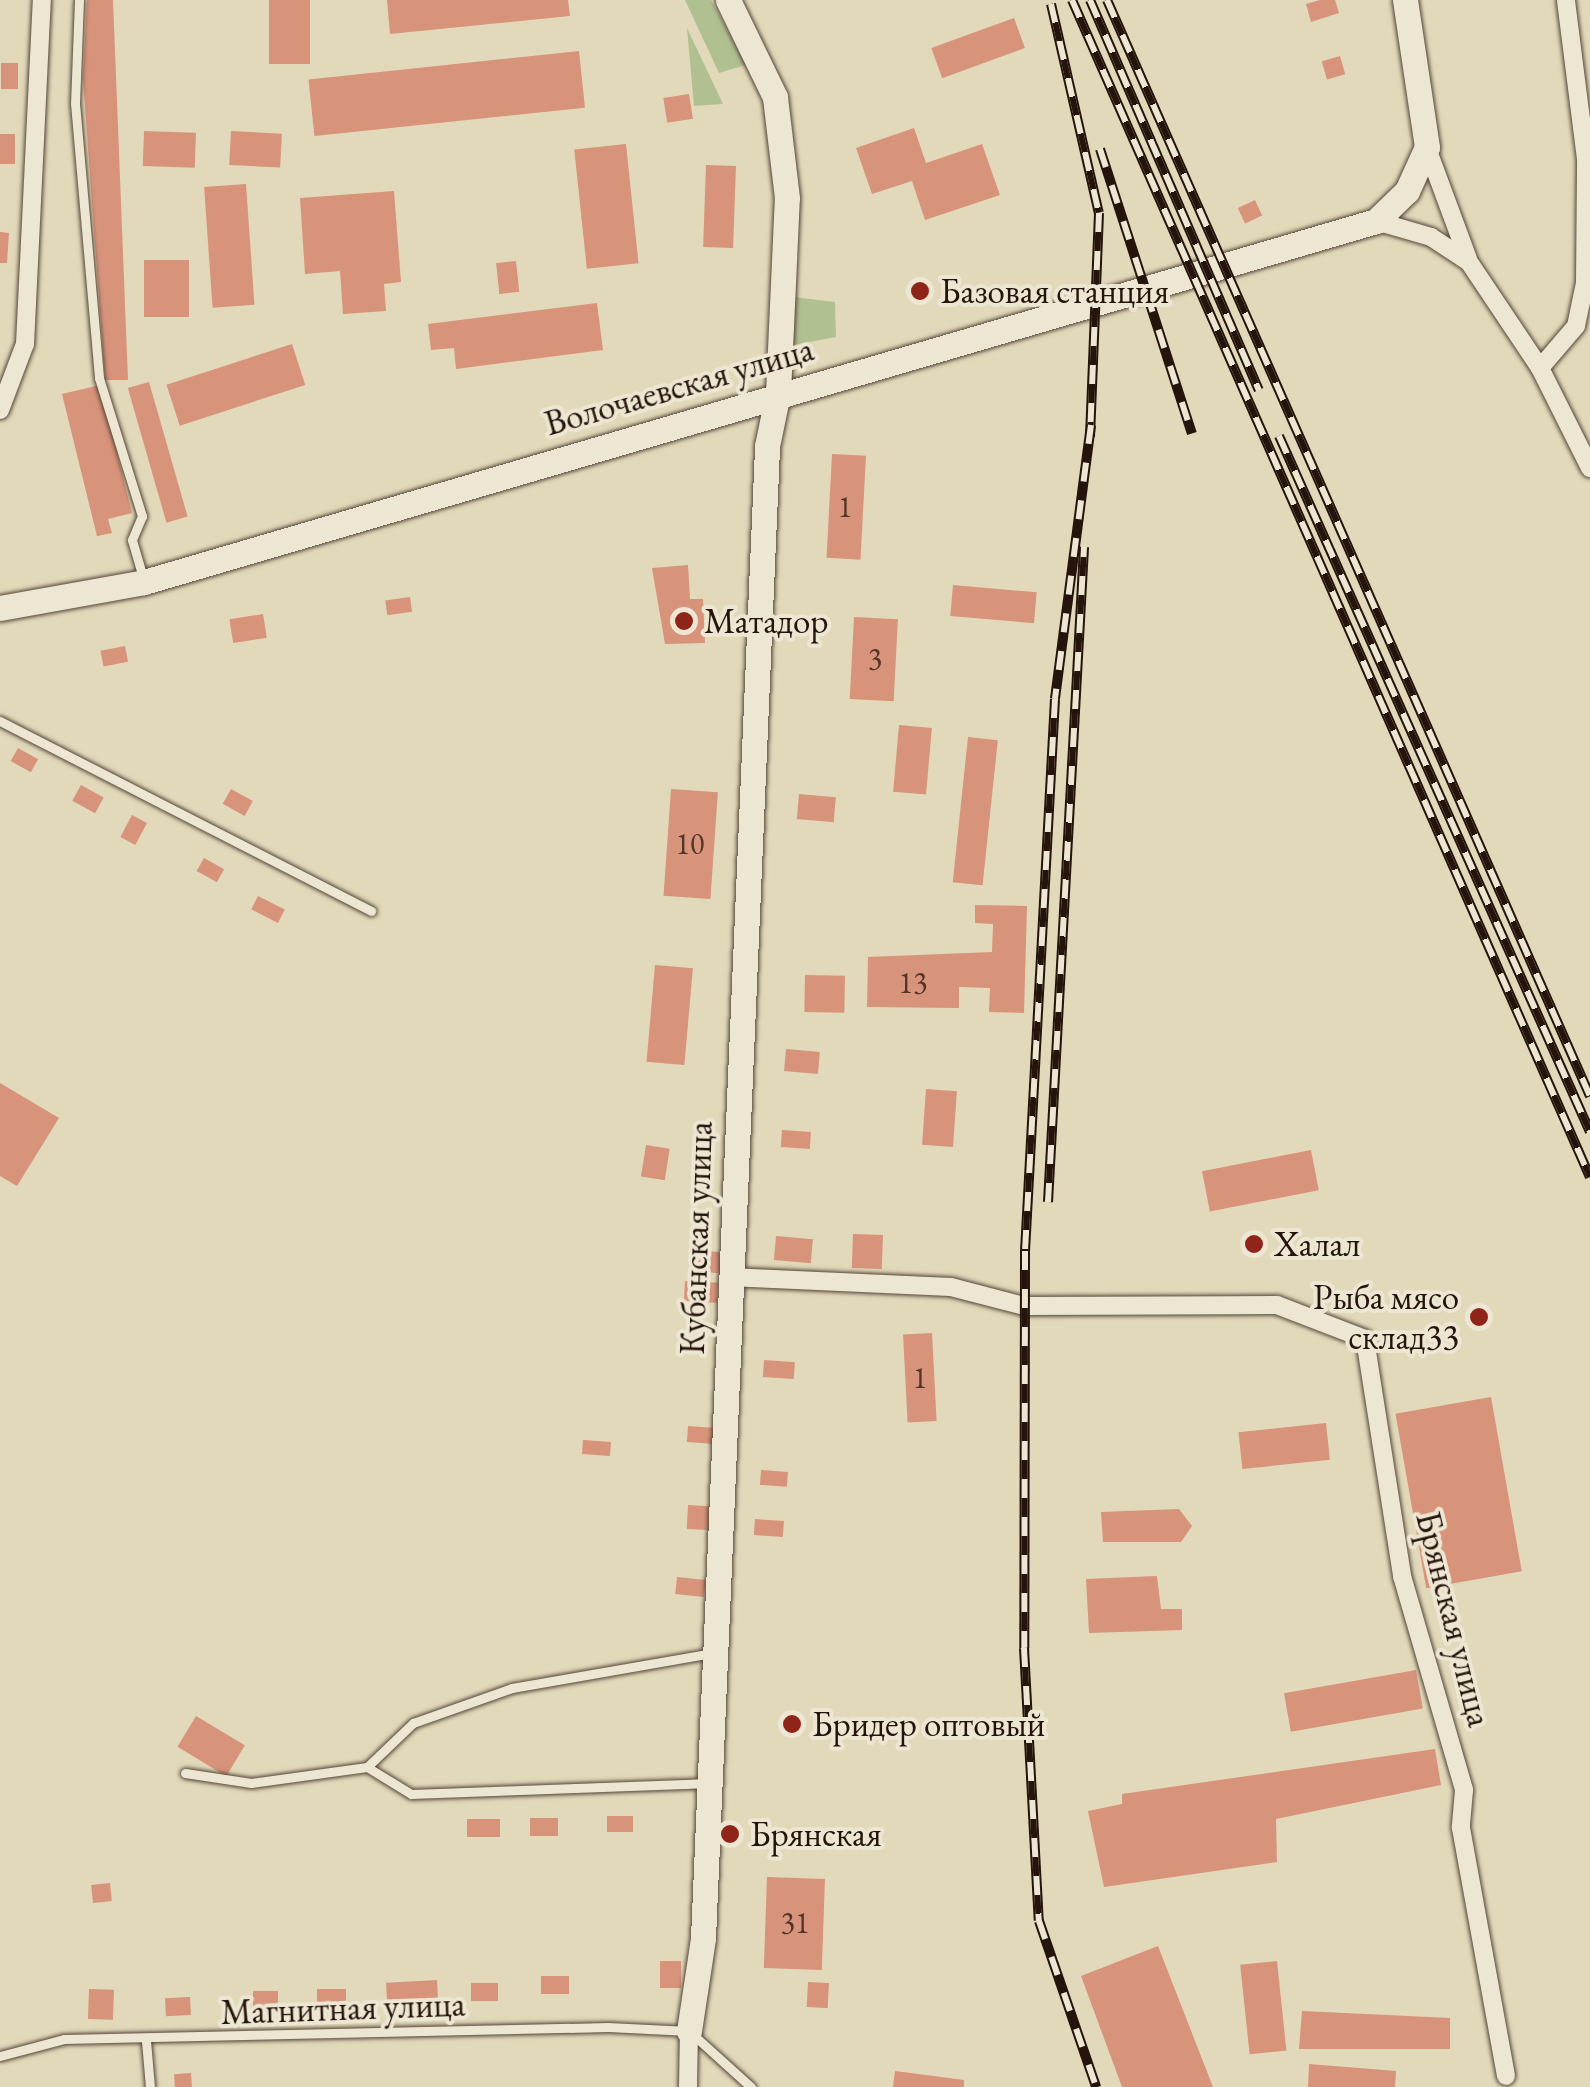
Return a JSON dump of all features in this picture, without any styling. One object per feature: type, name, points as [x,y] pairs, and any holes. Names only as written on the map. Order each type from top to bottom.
[{"type":"main road","name":"Кубанская улица","points":[[689,2031],[710,1782],[767,446],[778,392],[783,133],[764,66],[728,0]]},
{"type":"main road","points":[[1376,221],[1406,191],[1426,147],[1405,0]]},
{"type":"main road","name":"Волочаевская улица","points":[[0,608],[144,582],[778,392],[1376,221]]},
{"type":"street","points":[[0,410],[25,344],[42,0]]},
{"type":"street","points":[[1540,368],[1576,326],[1585,282],[1586,159],[1566,0]]},
{"type":"street","points":[[1426,147],[1470,262],[1540,368],[1590,468]]},
{"type":"street","points":[[1376,221],[1431,237],[1470,262]]},
{"type":"street","name":"Брянская улица","points":[[729,1277],[951,1286],[1024,1306],[1276,1305],[1365,1340],[1402,1576],[1464,1790],[1461,1828],[1506,2076]]},
{"type":"street","name":"Кубанская улица","points":[[688,2087],[689,2031]]},
{"type":"lane","points":[[79,0],[76,103],[99,378],[142,516],[132,540],[144,582]]},
{"type":"lane","points":[[0,721],[371,911]]},
{"type":"lane","points":[[185,1774],[251,1783],[367,1767],[413,1723],[512,1688],[716,1653]]},
{"type":"lane","points":[[367,1767],[411,1794],[710,1782]]},
{"type":"lane","points":[[689,2031],[751,2087]]},
{"type":"lane","name":"Магнитная улица","points":[[0,2056],[64,2039],[146,2041],[689,2031]]},
{"type":"lane","points":[[146,2041],[150,2087]]},
{"type":"green space","points":[[685,0],[711,0],[746,65],[719,73]]},
{"type":"green space","points":[[687,28],[723,104],[694,106]]},
{"type":"green space","points":[[793,297],[835,302],[836,337],[793,345]]},
{"type":"building","points":[[87,0],[113,0],[128,380],[105,380],[83,79]]},
{"type":"building","points":[[269,0],[310,0],[310,64],[269,64]]},
{"type":"building","points":[[387,0],[568,0],[570,16],[390,34]]},
{"type":"building","points":[[1335,0],[1339,13],[1311,22],[1306,4]]},
{"type":"building","points":[[1014,18],[1025,48],[942,78],[931,48]]},
{"type":"building","points":[[579,51],[585,108],[314,136],[308,79]]},
{"type":"building","points":[[1340,56],[1345,74],[1327,80],[1322,61]]},
{"type":"building","points":[[1,63],[18,63],[18,89],[1,89]]},
{"type":"building","points":[[689,94],[693,119],[667,123],[663,98]]},
{"type":"building","points":[[914,128],[926,163],[982,144],[1000,195],[925,220],[912,181],[872,194],[856,148]]},
{"type":"building","points":[[144,131],[196,133],[195,168],[143,166]]},
{"type":"building","points":[[231,131],[282,134],[280,168],[229,165]]},
{"type":"building","points":[[0,134],[15,134],[15,164],[0,164]]},
{"type":"building","points":[[626,144],[639,263],[587,269],[574,149]]},
{"type":"building","points":[[706,165],[736,166],[733,248],[703,247]]},
{"type":"building","points":[[246,184],[254,305],[213,308],[204,187]]},
{"type":"building","points":[[394,191],[401,282],[384,284],[386,311],[343,314],[340,271],[305,274],[300,198]]},
{"type":"building","points":[[1255,200],[1262,215],[1245,223],[1238,208]]},
{"type":"building","points":[[0,232],[9,233],[7,263],[0,263]]},
{"type":"building","points":[[144,260],[189,260],[189,317],[144,317]]},
{"type":"building","points":[[516,261],[519,292],[499,294],[496,263]]},
{"type":"building","name":"Базовая станция","points":[[924,279],[931,295],[915,301],[908,286]]},
{"type":"building","points":[[597,303],[603,350],[456,369],[454,348],[431,350],[428,324]]},
{"type":"building","points":[[292,344],[305,385],[180,426],[166,385]]},
{"type":"building","points":[[149,382],[188,517],[166,523],[128,388]]},
{"type":"building","points":[[100,385],[132,513],[108,519],[112,533],[97,536],[62,394]]},
{"type":"building","points":[[832,454],[866,456],[861,560],[827,558]]},
{"type":"building","points":[[688,565],[690,599],[703,599],[705,643],[665,644],[652,568]]},
{"type":"building","points":[[953,585],[1037,592],[1034,623],[950,616]]},
{"type":"building","points":[[410,597],[412,612],[387,615],[385,600]]},
{"type":"building","points":[[263,614],[267,638],[233,643],[229,619]]},
{"type":"building","points":[[854,617],[898,619],[894,701],[850,699]]},
{"type":"building","points":[[125,646],[128,662],[104,666],[100,651]]},
{"type":"building","points":[[899,725],[932,728],[926,795],[893,792]]},
{"type":"building","points":[[968,737],[998,740],[983,885],[953,882]]},
{"type":"building","points":[[18,748],[38,759],[31,772],[11,761]]},
{"type":"building","points":[[81,785],[104,798],[95,813],[72,801]]},
{"type":"building","points":[[231,789],[253,801],[245,816],[223,804]]},
{"type":"building","points":[[671,789],[718,792],[710,899],[664,896]]},
{"type":"building","points":[[799,794],[836,797],[834,822],[797,819]]},
{"type":"building","points":[[132,815],[147,823],[135,845],[120,837]]},
{"type":"building","points":[[204,858],[224,869],[217,882],[197,871]]},
{"type":"building","points":[[258,896],[285,910],[278,923],[251,909]]},
{"type":"building","points":[[975,905],[1027,906],[1024,1013],[989,1012],[990,988],[959,987],[959,1008],[867,1007],[868,957],[992,952],[993,924],[975,923]]},
{"type":"building","points":[[655,965],[693,968],[684,1065],[647,1062]]},
{"type":"building","points":[[805,975],[845,976],[844,1013],[804,1012]]},
{"type":"building","points":[[786,1049],[820,1052],[818,1074],[784,1071]]},
{"type":"building","points":[[0,1083],[59,1118],[17,1186],[0,1176]]},
{"type":"building","points":[[926,1089],[957,1091],[953,1147],[922,1145]]},
{"type":"building","points":[[782,1130],[811,1132],[810,1149],[781,1147]]},
{"type":"building","points":[[646,1145],[670,1149],[665,1180],[641,1177]]},
{"type":"building","points":[[1311,1150],[1319,1190],[1210,1211],[1202,1171]]},
{"type":"building","points":[[853,1234],[883,1235],[882,1269],[852,1268]]},
{"type":"building","points":[[776,1236],[813,1239],[811,1263],[774,1260]]},
{"type":"building","points":[[695,1250],[729,1253],[727,1274],[693,1271]]},
{"type":"building","points":[[685,1281],[718,1283],[717,1303],[684,1301]]},
{"type":"building","points":[[932,1333],[937,1421],[908,1422],[903,1335]]},
{"type":"building","points":[[764,1360],[795,1362],[794,1379],[763,1377]]},
{"type":"building","points":[[1491,1397],[1522,1571],[1426,1588],[1395,1414]]},
{"type":"building","points":[[1326,1423],[1330,1460],[1242,1469],[1238,1432]]},
{"type":"building","points":[[688,1426],[716,1428],[715,1444],[687,1442]]},
{"type":"building","points":[[583,1440],[611,1442],[610,1456],[582,1454]]},
{"type":"building","points":[[761,1470],[788,1472],[787,1487],[760,1485]]},
{"type":"building","points":[[688,1505],[710,1506],[709,1530],[687,1529]]},
{"type":"building","points":[[1179,1509],[1192,1526],[1181,1542],[1103,1542],[1101,1512]]},
{"type":"building","points":[[755,1519],[784,1521],[783,1537],[754,1535]]},
{"type":"building","points":[[1157,1576],[1161,1609],[1182,1609],[1182,1630],[1089,1633],[1086,1579]]},
{"type":"building","points":[[677,1577],[706,1580],[704,1597],[675,1594]]},
{"type":"building","points":[[1416,1670],[1423,1708],[1291,1732],[1284,1693]]},
{"type":"building","points":[[196,1716],[245,1745],[226,1776],[177,1747]]},
{"type":"building","points":[[1435,1749],[1441,1785],[1276,1819],[1277,1862],[1104,1887],[1088,1811],[1122,1804],[1122,1794]]},
{"type":"building","points":[[607,1816],[633,1816],[633,1832],[607,1832]]},
{"type":"building","points":[[530,1818],[558,1818],[558,1836],[530,1836]]},
{"type":"building","points":[[467,1819],[500,1819],[500,1837],[467,1837]]},
{"type":"building","points":[[767,1877],[825,1879],[822,1970],[764,1968]]},
{"type":"building","points":[[110,1883],[112,1901],[93,1903],[91,1885]]},
{"type":"building","points":[[1158,1946],[1213,2087],[1122,2087],[1081,1976]]},
{"type":"building","points":[[660,1961],[681,1961],[681,1988],[660,1988]]},
{"type":"building","points":[[1277,1961],[1286,2051],[1250,2054],[1240,1965]]},
{"type":"building","points":[[541,1976],[569,1976],[569,1994],[541,1994]]},
{"type":"building","points":[[437,1980],[438,2001],[387,2004],[386,1983]]},
{"type":"building","points":[[808,1982],[829,1983],[828,2008],[807,2007]]},
{"type":"building","points":[[471,1983],[498,1983],[498,2001],[471,2001]]},
{"type":"building","points":[[89,1989],[114,1990],[113,2020],[88,2019]]},
{"type":"building","points":[[317,1989],[346,1989],[346,2008],[317,2008]]},
{"type":"building","points":[[253,1991],[278,1991],[278,2007],[253,2007]]},
{"type":"building","points":[[190,1997],[191,2015],[166,2016],[165,1998]]},
{"type":"building","points":[[1302,2011],[1450,2018],[1450,2049],[1299,2049]]},
{"type":"building","points":[[1309,2064],[1396,2071],[1395,2087],[1308,2087]]},
{"type":"building","points":[[895,2071],[964,2080],[964,2087],[893,2087]]},
{"type":"building","points":[[191,2073],[192,2087],[175,2087],[174,2074]]},
{"type":"railway","points":[[1072,0],[1590,1177]]},
{"type":"railway","points":[[1090,0],[1259,390]]},
{"type":"railway","points":[[1107,0],[1590,1096]]},
{"type":"railway","points":[[1051,4],[1099,213],[1090,437]]},
{"type":"railway","points":[[1100,149],[1192,434]]},
{"type":"railway","points":[[1091,425],[1055,699],[1025,1251],[1024,1648],[1039,1921],[1096,2087]]},
{"type":"railway","points":[[1279,436],[1590,1132]]},
{"type":"railway","points":[[1048,1202],[1084,547]]},
{"type":"place","name":"Базовая станция","points":[[920,291]]},
{"type":"place","name":"Матадор","points":[[684,621]]},
{"type":"place","name":"Халал","points":[[1254,1244]]},
{"type":"place","name":"Рыба мясо склад33","points":[[1479,1317]]},
{"type":"place","name":"Бридер оптовый","points":[[792,1724]]},
{"type":"place","name":"Брянская","points":[[730,1834]]}]
